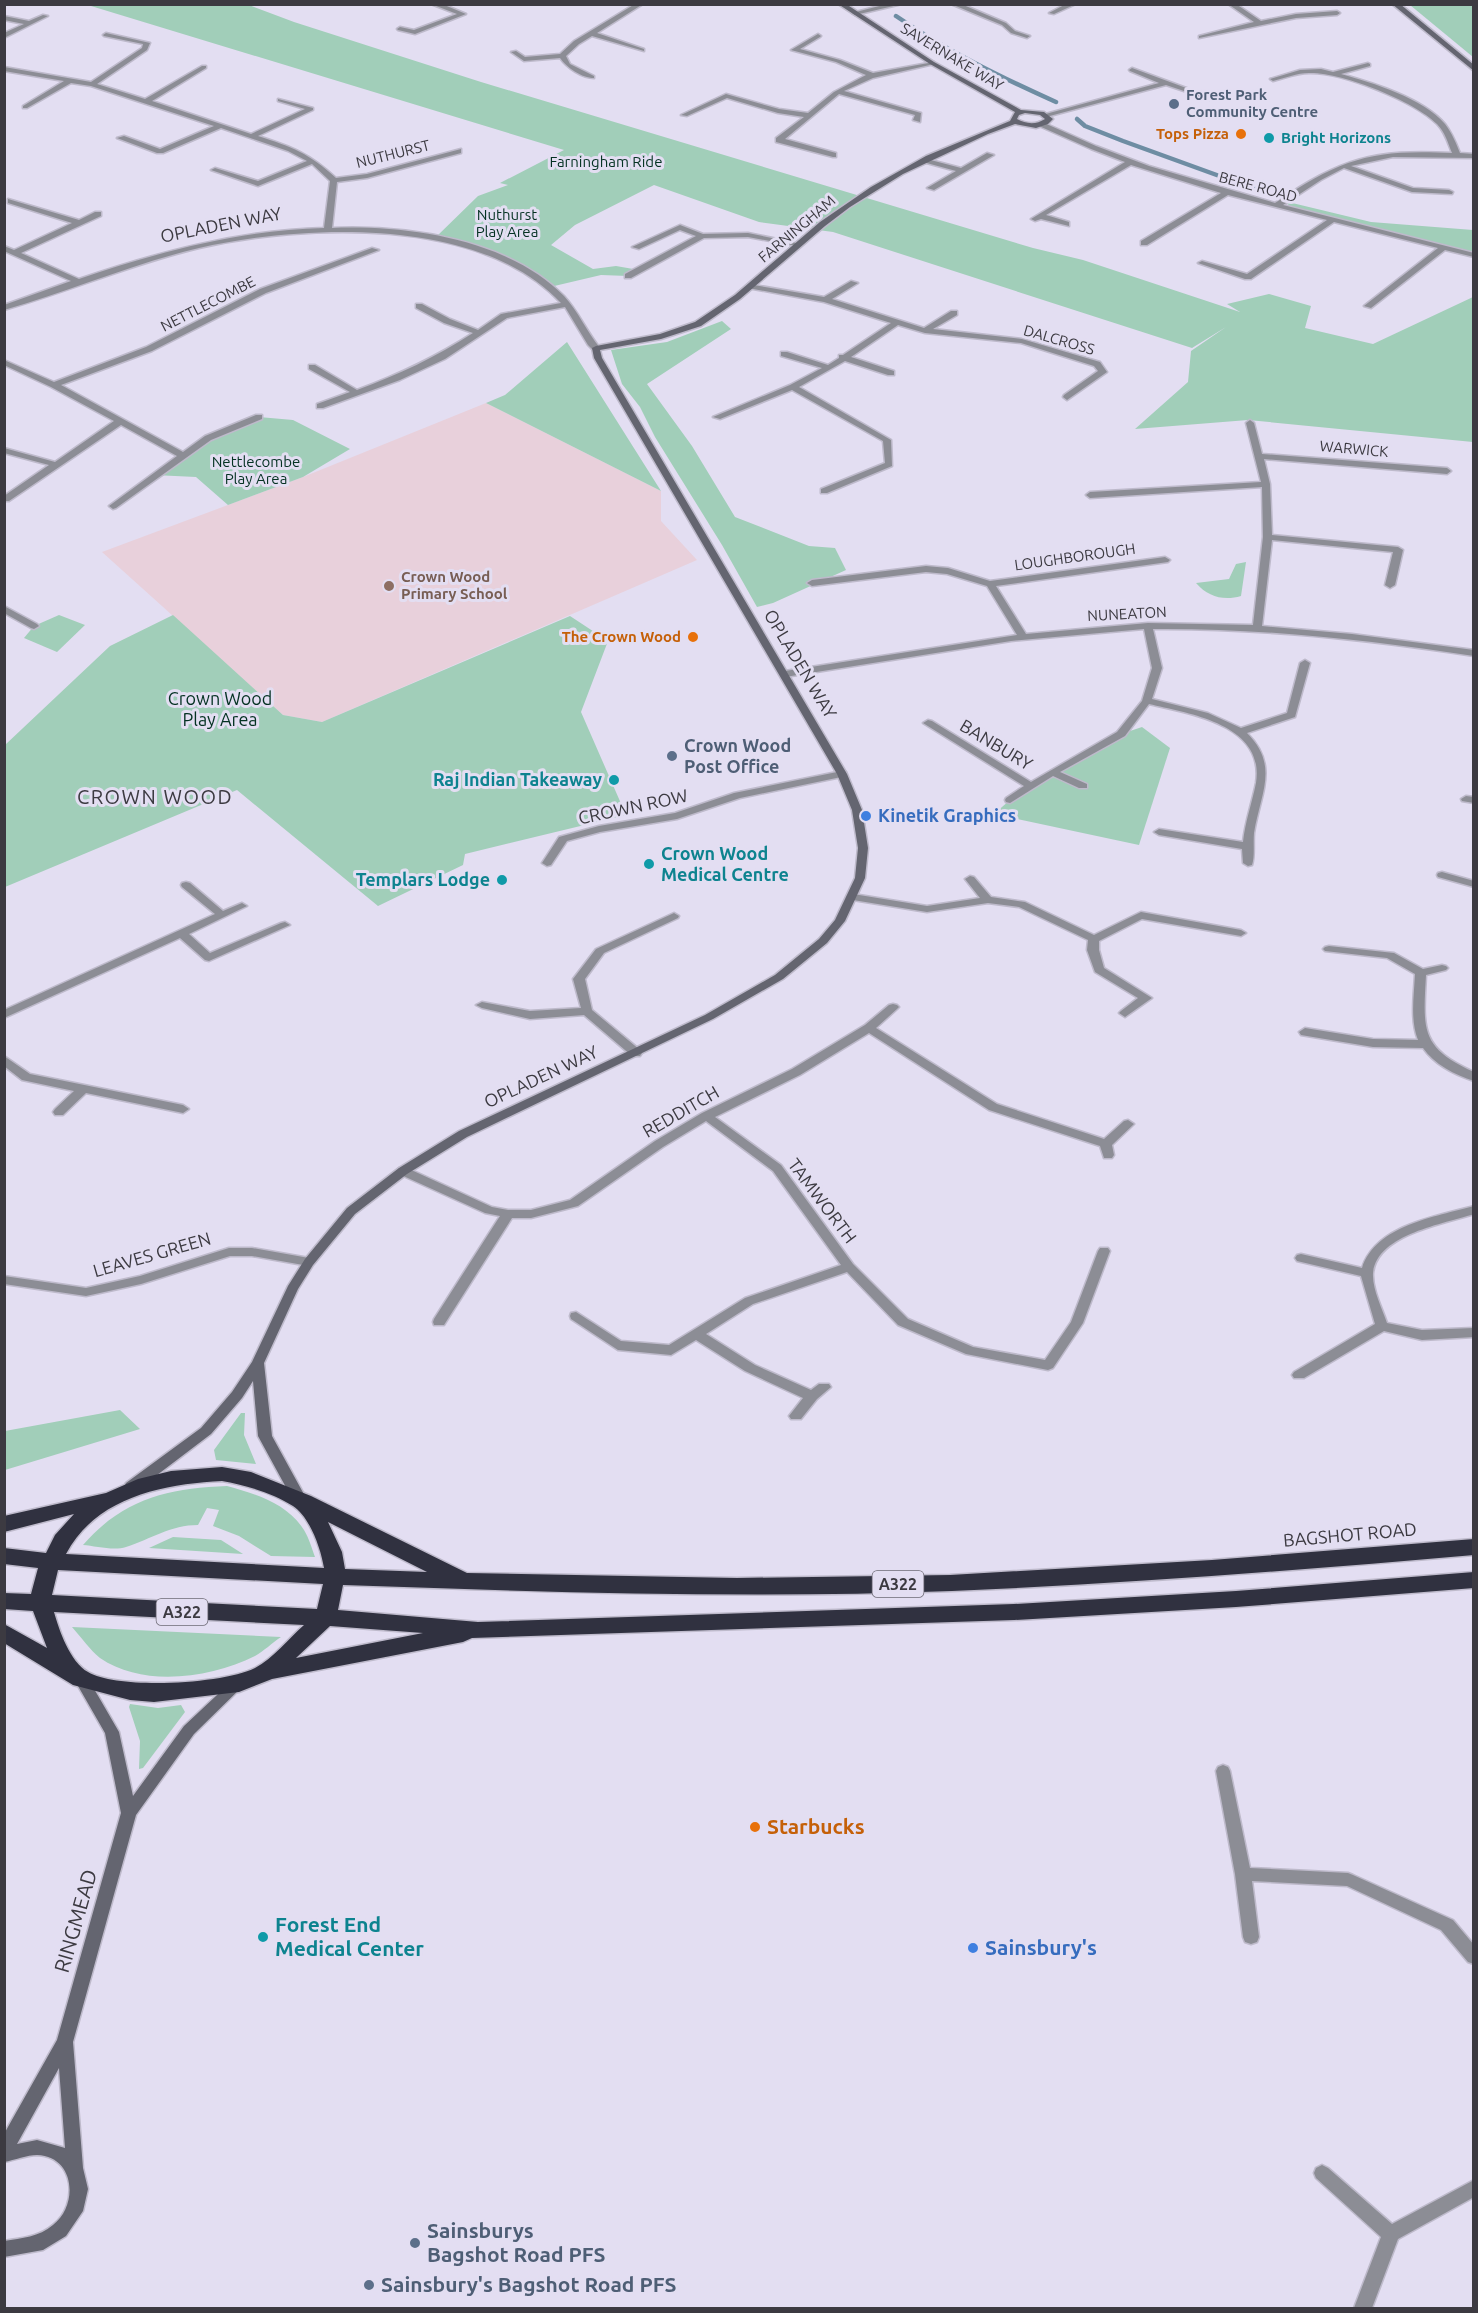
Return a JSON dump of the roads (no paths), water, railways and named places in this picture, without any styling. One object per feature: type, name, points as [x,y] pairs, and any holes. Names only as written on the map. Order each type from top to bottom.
[{"type":"highway","points":[[4,1524],[180,1475],[222,1474],[244,1477],[301,1499],[324,1532],[332,1552],[335,1576],[324,1618],[265,1673],[239,1683],[154,1693],[130,1691],[79,1678],[4,1632]]},
{"type":"highway","points":[[79,1678],[51,1634],[40,1604],[43,1582],[51,1560],[67,1531],[90,1511],[120,1493]]},
{"type":"highway","name":"A322","points":[[301,1499],[465,1581]]},
{"type":"highway","name":"BAGSHOT ROAD","points":[[465,1581],[592,1586],[782,1586],[971,1582],[1231,1568],[1473,1547]]},
{"type":"highway","name":"A322","points":[[4,1556],[302,1576],[465,1581]]},
{"type":"highway","name":"A322","points":[[4,1601],[324,1618],[478,1630],[1014,1612],[1236,1599],[1473,1580]]},
{"type":"highway","name":"A322","points":[[265,1673],[417,1645],[478,1630]]},
{"type":"street","points":[[400,29],[415,32],[463,14],[434,4]]},
{"type":"street","points":[[562,56],[569,46],[594,34],[640,4]]},
{"type":"street","name":"SAVERNAKE WAY","points":[[840,4],[932,63],[1020,112]]},
{"type":"street","points":[[855,14],[899,4]]},
{"type":"street","points":[[954,4],[1005,24],[1013,32],[1026,36]]},
{"type":"street","points":[[1052,14],[1073,4]]},
{"type":"street","points":[[1231,4],[1260,23]]},
{"type":"street","points":[[1395,4],[1473,69]]},
{"type":"street","points":[[1201,36],[1296,16],[1337,13]]},
{"type":"street","points":[[4,36],[45,16]]},
{"type":"street","points":[[4,18],[29,23]]},
{"type":"street","points":[[1005,37],[1013,32]]},
{"type":"street","points":[[594,34],[642,50]]},
{"type":"street","points":[[92,84],[145,49],[147,43],[106,35]]},
{"type":"street","points":[[818,36],[792,51],[838,62],[871,75]]},
{"type":"street","points":[[514,52],[524,58],[562,56]]},
{"type":"street","points":[[562,56],[568,64],[592,77]]},
{"type":"street","points":[[833,154],[779,140],[797,128],[808,115],[838,92],[871,75],[932,63]]},
{"type":"street","points":[[1334,74],[1368,65]]},
{"type":"street","points":[[147,101],[204,67]]},
{"type":"street","name":"NUTHURST","points":[[4,69],[92,84],[291,149],[313,161],[334,180],[367,176],[458,151]]},
{"type":"street","points":[[1132,70],[1214,99]]},
{"type":"street","points":[[1273,79],[1310,70],[1334,74],[1393,94],[1437,119],[1447,131],[1457,156]]},
{"type":"street","points":[[25,107],[69,81]]},
{"type":"street","points":[[1016,122],[1042,124],[1049,119],[1046,115],[1166,83]]},
{"type":"street","points":[[685,115],[737,90]]},
{"type":"street","points":[[838,92],[919,114],[916,120]]},
{"type":"street","points":[[726,96],[778,111],[808,115]]},
{"type":"street","points":[[252,136],[311,109],[280,100]]},
{"type":"street","name":"SAVERNAKE WAY","points":[[1016,122],[1012,118],[1020,112],[1031,111],[1046,115]]},
{"type":"street","name":"FARNINGHAM","points":[[596,348],[681,331],[700,323],[752,286],[797,244],[857,198],[926,160],[1016,122]]},
{"type":"street","name":"BERE ROAD","points":[[1042,124],[1130,162],[1226,193],[1473,255]]},
{"type":"street","points":[[121,138],[160,151],[221,126]]},
{"type":"street","points":[[931,188],[990,155]]},
{"type":"street","points":[[1276,206],[1321,176],[1366,159],[1407,155],[1473,156]]},
{"type":"street","points":[[926,160],[962,170]]},
{"type":"street","points":[[216,170],[258,184],[313,161]]},
{"type":"street","points":[[1066,224],[1037,218],[1130,162]]},
{"type":"street","points":[[1344,166],[1412,190],[1449,192]]},
{"type":"street","name":"NUTHURST","points":[[328,228],[334,180]]},
{"type":"street","points":[[1144,243],[1226,193]]},
{"type":"street","points":[[11,201],[80,223]]},
{"type":"street","points":[[16,252],[98,214]]},
{"type":"street","points":[[1202,263],[1248,277],[1332,220]]},
{"type":"street","points":[[636,248],[680,227],[702,236],[748,235],[797,244]]},
{"type":"street","name":"OPLADEN WAY","points":[[4,308],[134,263],[208,242],[247,235],[328,228],[417,235],[476,248],[532,274],[566,303],[587,339],[596,348],[598,358],[785,674],[842,774],[857,810],[862,848],[860,878],[840,921],[823,941],[779,977],[709,1017],[463,1134],[403,1171],[351,1211],[309,1262],[292,1289],[258,1363],[237,1395],[206,1431],[120,1493]]},
{"type":"street","points":[[628,276],[702,236]]},
{"type":"street","points":[[1368,306],[1444,247]]},
{"type":"street","points":[[4,248],[79,282]]},
{"type":"street","name":"NETTLECOMBE","points":[[54,385],[149,349],[263,291],[375,250]]},
{"type":"street","points":[[825,300],[854,283]]},
{"type":"street","name":"DALCROSS","points":[[752,286],[825,300],[925,331],[1022,341],[1097,364],[1103,372],[1067,397]]},
{"type":"street","points":[[320,406],[397,378],[442,357],[504,316],[566,303]]},
{"type":"street","points":[[419,306],[447,321],[477,332]]},
{"type":"street","points":[[925,331],[954,313]]},
{"type":"street","points":[[717,417],[793,387],[829,368],[842,357],[896,323]]},
{"type":"street","points":[[784,354],[829,368]]},
{"type":"street","points":[[842,357],[891,374]]},
{"type":"street","points":[[4,362],[54,385],[182,455]]},
{"type":"street","points":[[312,367],[355,392]]},
{"type":"street","points":[[793,387],[887,440],[889,464],[824,491]]},
{"type":"street","points":[[114,506],[208,438],[259,417]]},
{"type":"street","points":[[6,499],[54,464],[119,422]]},
{"type":"street","points":[[1250,423],[1266,484],[1268,537],[1257,628]]},
{"type":"street","points":[[4,450],[54,464]]},
{"type":"street","name":"WARWICK","points":[[1258,456],[1447,471]]},
{"type":"street","points":[[1090,495],[1266,484]]},
{"type":"street","points":[[1268,537],[1398,550],[1390,585]]},
{"type":"street","name":"LOUGHBOROUGH","points":[[812,583],[926,569],[948,571],[990,584],[1165,560]]},
{"type":"street","points":[[990,584],[1023,637]]},
{"type":"street","points":[[4,609],[34,626]]},
{"type":"street","name":"NUNEATON","points":[[785,674],[1023,637],[1148,626],[1257,628],[1322,633],[1473,653]]},
{"type":"street","name":"BANBURY","points":[[1010,800],[1052,772],[1121,734],[1147,701],[1157,668],[1148,626]]},
{"type":"street","points":[[1240,732],[1291,715],[1305,663]]},
{"type":"street","points":[[1147,701],[1214,717],[1240,732],[1258,749],[1262,778],[1246,846],[1248,863]]},
{"type":"street","name":"BANBURY","points":[[928,723],[1031,786]]},
{"type":"street","name":"BANBURY","points":[[943,732],[955,727]]},
{"type":"street","name":"BANBURY","points":[[1052,772],[1083,786]]},
{"type":"street","name":"CROWN ROW","points":[[547,863],[563,839],[599,829],[677,816],[738,795],[842,774]]},
{"type":"street","points":[[1159,832],[1246,846]]},
{"type":"street","points":[[1442,875],[1473,884]]},
{"type":"street","points":[[970,879],[988,900]]},
{"type":"street","points":[[186,885],[222,915]]},
{"type":"street","points":[[853,897],[927,909],[988,900],[1021,904],[1094,939]]},
{"type":"street","points":[[4,1014],[242,906]]},
{"type":"street","points":[[1094,939],[1141,915],[1241,933]]},
{"type":"street","points":[[636,1053],[587,1011],[579,979],[600,951],[674,916]]},
{"type":"street","points":[[181,933],[209,958],[285,925]]},
{"type":"street","points":[[1094,939],[1093,950],[1099,970],[1146,998],[1125,1013]]},
{"type":"street","points":[[1329,949],[1390,955],[1421,973],[1442,968]]},
{"type":"street","points":[[1421,973],[1418,1022],[1424,1044],[1447,1067],[1473,1077]]},
{"type":"street","points":[[482,1005],[530,1015],[587,1011]]},
{"type":"street","name":"REDDITCH","points":[[403,1171],[489,1210],[508,1214],[531,1214],[574,1203],[659,1144],[706,1116],[796,1072],[869,1028],[893,1007]]},
{"type":"street","points":[[869,1028],[993,1107],[1107,1149],[1128,1124]]},
{"type":"street","points":[[1305,1032],[1373,1043],[1424,1044]]},
{"type":"street","points":[[4,1060],[26,1077],[183,1109]]},
{"type":"street","points":[[59,1112],[82,1090]]},
{"type":"street","name":"TAMWORTH","points":[[706,1116],[777,1168],[849,1267],[903,1322],[971,1351],[1048,1365],[1077,1323],[1104,1251]]},
{"type":"street","points":[[1382,1326],[1367,1274],[1375,1251],[1412,1227],[1448,1220],[1473,1210]]},
{"type":"street","points":[[439,1322],[508,1214]]},
{"type":"street","name":"LEAVES GREEN","points":[[4,1280],[86,1292],[141,1280],[229,1252],[252,1252],[309,1262]]},
{"type":"street","points":[[1301,1258],[1367,1274]]},
{"type":"street","name":"TAMWORTH","points":[[576,1316],[618,1345],[671,1350],[749,1301],[849,1267]]},
{"type":"street","points":[[1299,1375],[1382,1326],[1422,1335],[1473,1332]]},
{"type":"street","points":[[696,1334],[750,1368],[812,1396]]},
{"type":"street","points":[[258,1363],[265,1436],[301,1499]]},
{"type":"street","points":[[796,1416],[812,1396],[824,1387]]},
{"type":"street","name":"RINGMEAD","points":[[79,1678],[112,1732],[129,1813]]},
{"type":"street","name":"RINGMEAD","points":[[4,2152],[65,2042],[129,1813],[189,1730],[239,1683]]},
{"type":"street","points":[[1223,1771],[1243,1874],[1251,1937]]},
{"type":"street","points":[[1243,1874],[1348,1880],[1447,1925],[1473,1957]]},
{"type":"street","name":"RINGMEAD","points":[[4,2249],[21,2250],[41,2244],[69,2221],[79,2204],[81,2182],[75,2166],[65,2042]]},
{"type":"street","points":[[4,2152],[23,2147],[42,2146],[59,2152],[75,2166]]},
{"type":"street","points":[[1322,2173],[1391,2234]]},
{"type":"street","points":[[1363,2308],[1391,2234],[1473,2188]]},
{"type":"waterway","points":[[896,16],[974,63],[1056,102]]},
{"type":"waterway","points":[[1077,119],[1085,126],[1123,141],[1258,190]]},
{"type":"place","name":"Forest Park Community Centre","points":[[1174,104]]},
{"type":"place","name":"Tops Pizza","points":[[1241,134]]},
{"type":"place","name":"Bright Horizons","points":[[1269,138]]},
{"type":"place","name":"Crown Wood Primary School","points":[[389,586]]},
{"type":"place","name":"The Crown Wood","points":[[693,637]]},
{"type":"place","name":"Crown Wood Post Office","points":[[672,756]]},
{"type":"place","name":"Raj Indian Takeaway","points":[[614,780]]},
{"type":"place","name":"Kinetik Graphics","points":[[866,816]]},
{"type":"place","name":"Crown Wood Medical Centre","points":[[649,864]]},
{"type":"place","name":"Templars Lodge","points":[[502,880]]},
{"type":"place","name":"Starbucks","points":[[755,1827]]},
{"type":"place","name":"Forest End Medical Center","points":[[263,1937]]},
{"type":"place","name":"Sainsbury's","points":[[973,1948]]},
{"type":"place","name":"Sainsburys Bagshot Road PFS","points":[[415,2243]]},
{"type":"place","name":"Sainsbury's Bagshot Road PFS","points":[[369,2285]]},
{"type":"district","name":"CROWN WOOD","points":[[155,797]]},
{"type":"park label","name":"Farningham Ride","points":[[606,162]]},
{"type":"park label","name":"Nuthurst Play Area","points":[[507,224]]},
{"type":"park label","name":"Nettlecombe Play Area","points":[[256,470]]},
{"type":"park label","name":"Crown Wood Play Area","points":[[220,709]]}]
